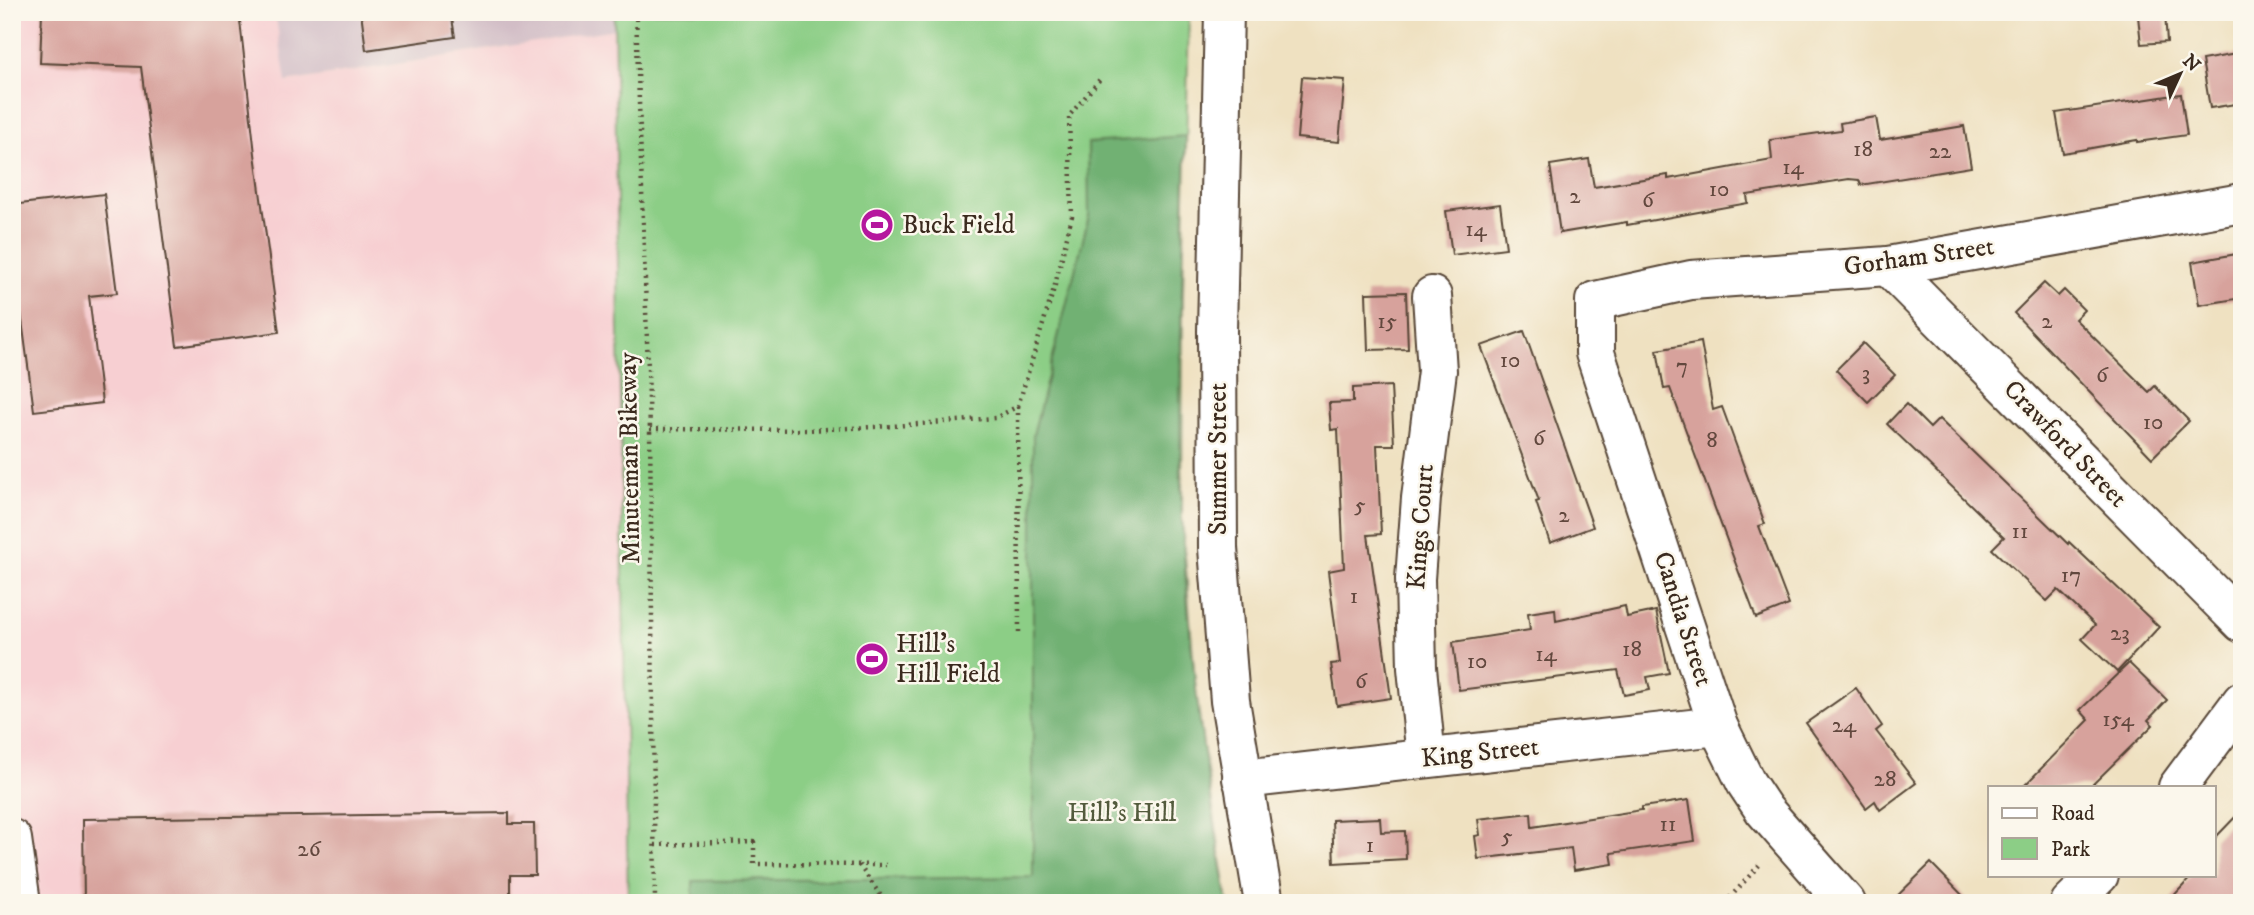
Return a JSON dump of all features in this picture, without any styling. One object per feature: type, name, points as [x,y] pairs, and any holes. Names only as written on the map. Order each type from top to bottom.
[{"type":"street","name":"Summer Street","points":[[1224,12],[1217,331],[1218,548],[1230,701],[1264,903]]},
{"type":"street","name":"Gorham Street","points":[[1595,301],[1691,280],[1888,265],[2242,203]]},
{"type":"street","name":"Crawford Street","points":[[1888,265],[2242,624]]},
{"type":"street","name":"Kings Court","points":[[1426,758],[1418,668],[1415,579],[1421,498],[1437,371],[1432,296]]},
{"type":"street","name":"Candia Street","points":[[1595,301],[1595,353],[1718,726],[1746,783],[1764,810],[1846,903]]},
{"type":"street","points":[[2179,786],[2242,701]]},
{"type":"street","name":"King Street","points":[[1242,779],[1718,726]]},
{"type":"street","points":[[12,838],[21,903]]},
{"type":"street","points":[[2070,903],[2098,876]]},
{"type":"path","name":"Minuteman Bikeway","points":[[636,12],[650,429],[655,903]]},
{"type":"path","points":[[1019,634],[1018,406],[1055,285],[1072,216],[1069,116],[1101,78]]},
{"type":"path","points":[[650,429],[808,430],[893,426],[995,418],[1018,406]]},
{"type":"path","points":[[1725,903],[1786,837]]},
{"type":"path","points":[[655,845],[754,842],[754,864],[886,865]]},
{"type":"path","points":[[859,864],[886,903]]},
{"type":"path","points":[[1098,894],[1100,903]]},
{"type":"shaded area","points":[[12,12],[275,12],[287,82],[615,29],[628,903],[12,903]]},
{"type":"shaded area","points":[[275,12],[614,12],[615,29],[286,82]]},
{"type":"green space","points":[[614,12],[1189,12],[1182,517],[1197,708],[1228,903],[628,903]]},
{"type":"green space","name":"Hill's Hill","points":[[1186,136],[1180,375],[1182,518],[1188,615],[1199,712],[1228,903],[693,903],[693,881],[1033,877],[1033,435],[1089,216],[1088,143]]},
{"type":"building","points":[[42,12],[239,12],[279,332],[177,346],[141,67],[40,63]]},
{"type":"building","points":[[361,12],[451,12],[455,37],[366,50]]},
{"type":"building","points":[[2165,14],[2167,42],[2141,44],[2138,16]]},
{"type":"building","points":[[2242,53],[2242,103],[2210,108],[2202,60]]},
{"type":"building","points":[[1302,77],[1345,80],[1339,142],[1297,138]]},
{"type":"building","points":[[2181,94],[2187,135],[2137,140],[2063,153],[2056,113]]},
{"type":"building","points":[[1876,117],[1880,140],[1964,126],[1971,167],[1861,185],[1859,180],[1849,179],[1747,195],[1748,203],[1627,225],[1627,222],[1560,233],[1550,165],[1589,159],[1594,187],[1668,175],[1668,179],[1772,160],[1770,140],[1841,130],[1840,123]]},
{"type":"building","points":[[104,194],[117,293],[89,296],[102,403],[34,411],[20,305],[12,306],[12,205]]},
{"type":"building","points":[[1500,204],[1506,248],[1452,255],[1446,211]]},
{"type":"building","points":[[2242,253],[2242,298],[2199,305],[2192,262]]},
{"type":"building","points":[[2044,283],[2058,296],[2064,290],[2084,310],[2075,319],[2149,392],[2155,386],[2189,421],[2152,458],[2014,313]]},
{"type":"building","points":[[1406,292],[1408,349],[1368,350],[1366,293]]},
{"type":"building","points":[[1524,331],[1593,527],[1550,543],[1536,502],[1539,501],[1481,346]]},
{"type":"building","points":[[1701,342],[1713,410],[1722,407],[1765,524],[1759,526],[1789,605],[1756,618],[1670,388],[1664,389],[1657,350]]},
{"type":"building","points":[[1863,343],[1895,375],[1868,402],[1836,370]]},
{"type":"building","points":[[1391,386],[1394,445],[1377,445],[1381,534],[1368,535],[1391,698],[1337,706],[1331,664],[1340,663],[1328,571],[1344,568],[1338,429],[1331,430],[1329,403],[1353,402],[1353,388]]},
{"type":"building","points":[[1906,404],[1930,428],[1939,419],[2068,544],[2069,542],[2159,627],[2117,672],[2082,639],[2095,625],[2058,590],[2047,601],[1992,549],[2004,537],[1887,424]]},
{"type":"building","points":[[1625,606],[1627,617],[1656,611],[1669,673],[1647,677],[1650,690],[1624,695],[1618,670],[1459,690],[1453,642],[1530,630],[1528,613],[1555,609],[1556,621]]},
{"type":"building","points":[[2129,663],[2167,700],[2148,720],[2153,725],[2091,786],[2024,786],[2089,720],[2080,710]]},
{"type":"building","points":[[1856,688],[1882,726],[1876,731],[1916,783],[1880,810],[1875,801],[1866,808],[1806,723]]},
{"type":"building","points":[[1689,800],[1695,841],[1611,853],[1613,864],[1574,870],[1571,848],[1478,859],[1475,836],[1480,835],[1478,819],[1531,813],[1532,827]]},
{"type":"building","points":[[2242,810],[2242,903],[2167,903],[2192,876],[2216,876],[2216,837]]},
{"type":"building","points":[[509,813],[509,824],[534,824],[535,875],[510,875],[510,903],[84,903],[83,819]]},
{"type":"building","points":[[1380,818],[1381,832],[1405,831],[1406,859],[1334,863],[1332,820]]},
{"type":"building","points":[[1931,863],[1970,903],[1890,903]]},
{"type":"place","name":"Buck Field","points":[[877,225]]},
{"type":"place","name":"Hill's Hill Field","points":[[872,659]]}]
